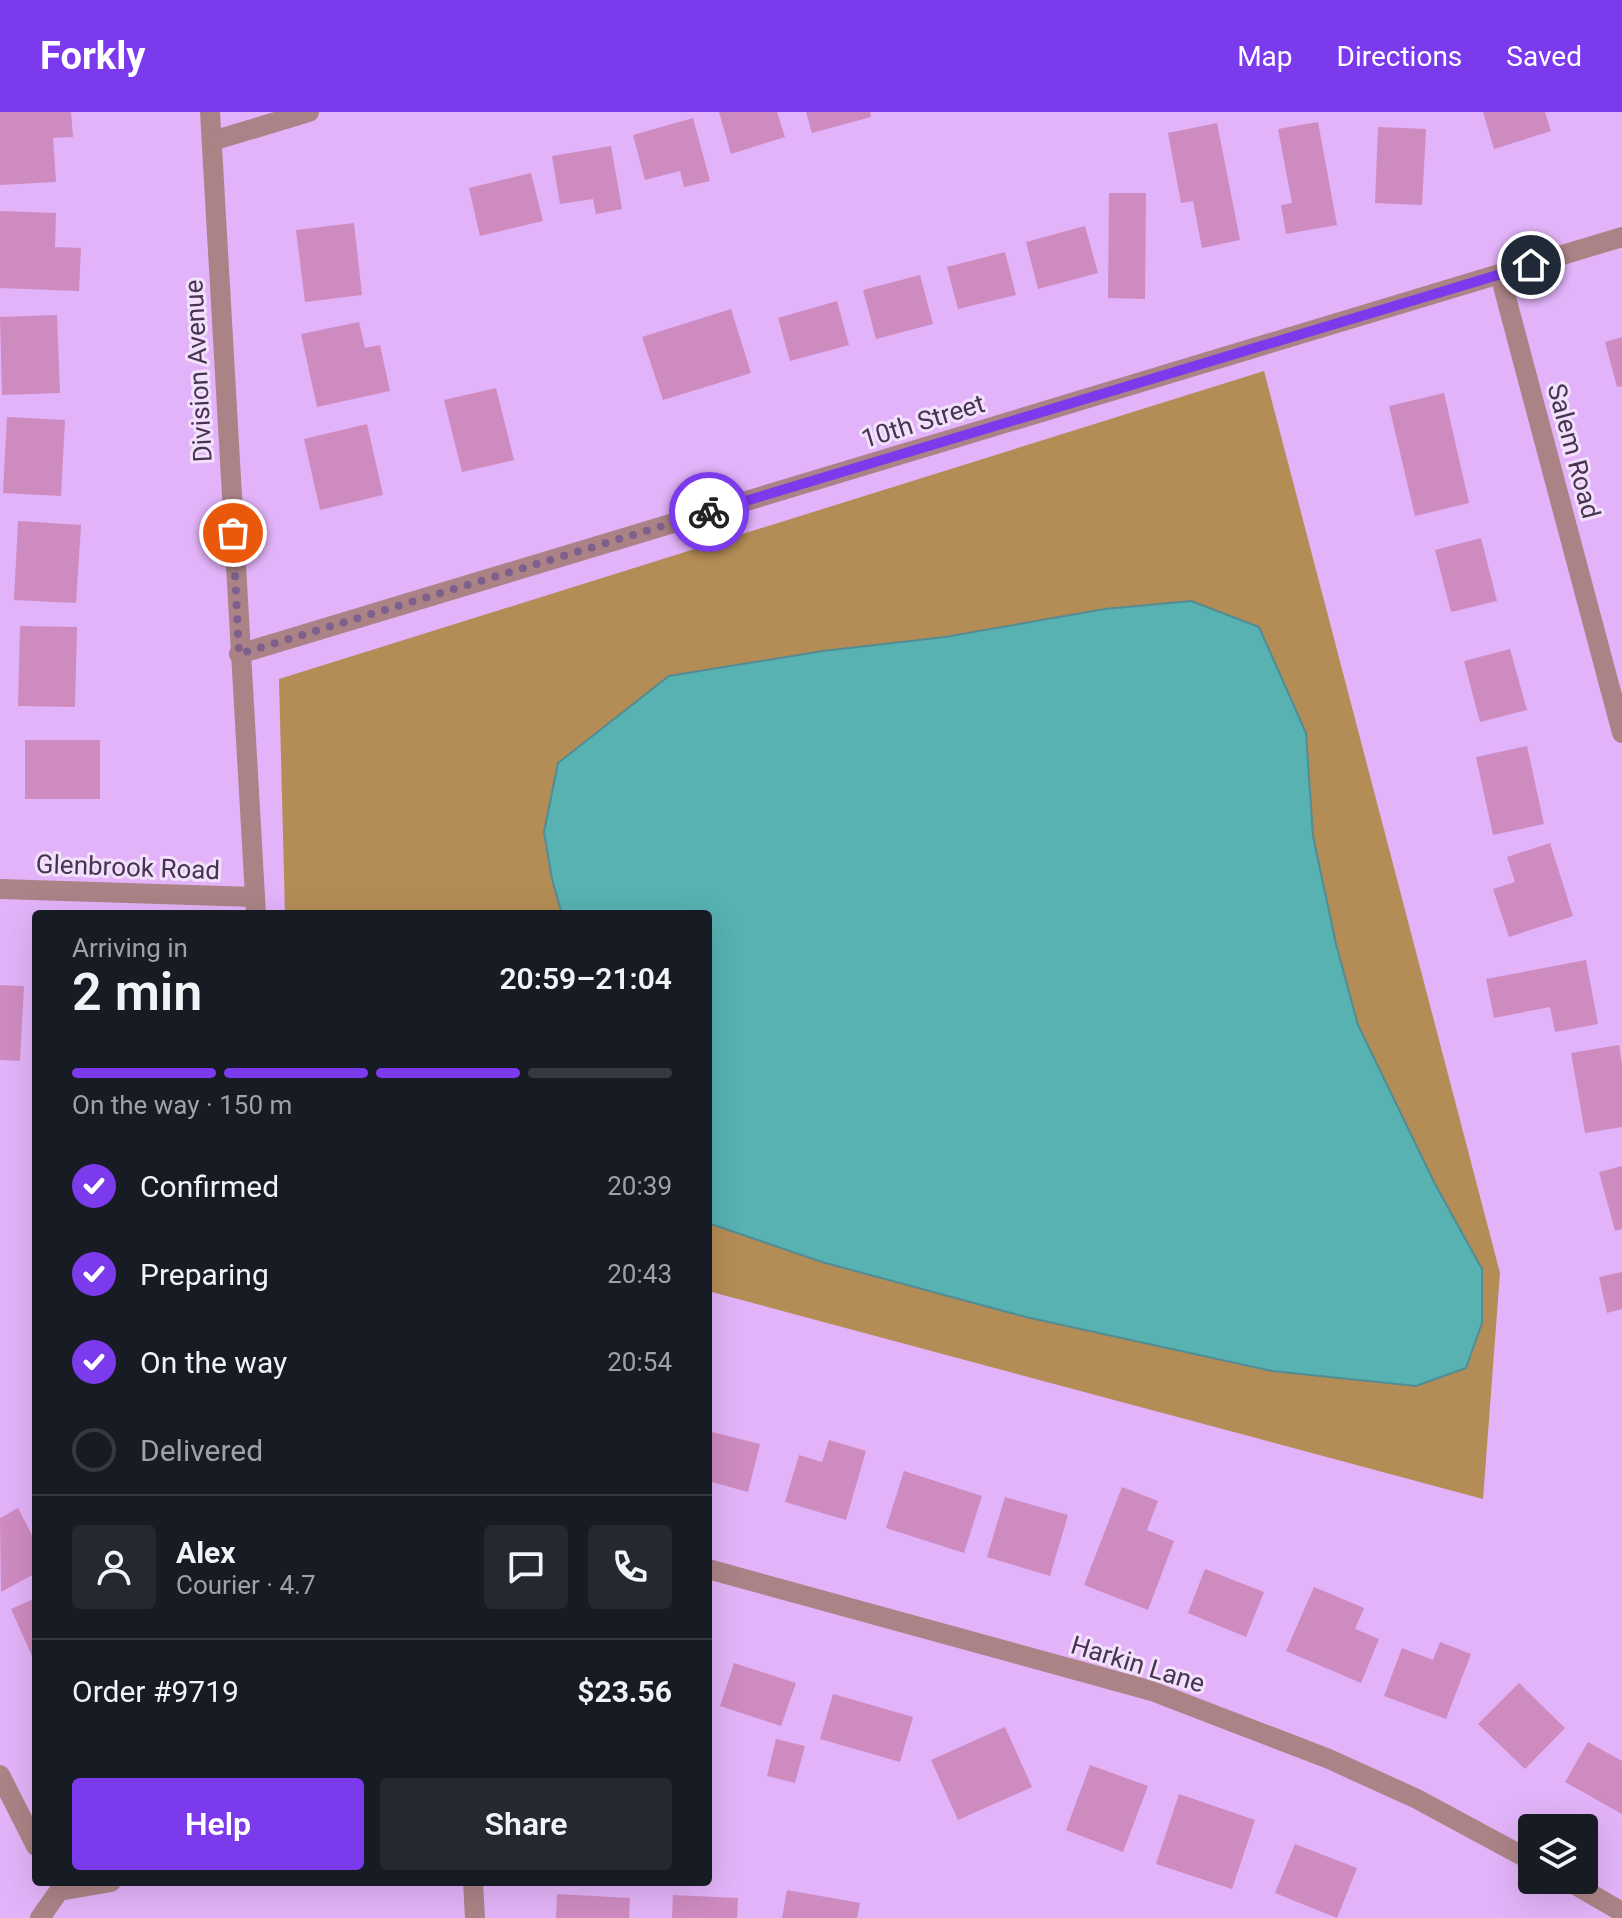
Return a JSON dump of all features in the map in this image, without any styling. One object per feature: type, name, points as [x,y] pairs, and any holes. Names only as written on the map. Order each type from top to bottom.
[{"type":"street","name":"Division Avenue","points":[[210,112],[255,906]]},
{"type":"street","points":[[212,141],[309,112]]},
{"type":"street","name":"10th Street","points":[[239,654],[1622,237]]},
{"type":"street","name":"Salem Road","points":[[1500,275],[1622,733]]},
{"type":"street","name":"Glenbrook Road","points":[[0,889],[255,906]]},
{"type":"street","name":"Harkin Lane","points":[[712,1570],[1152,1691],[1329,1759],[1417,1799],[1518,1853]]},
{"type":"street","points":[[0,1775],[32,1838]]},
{"type":"street","points":[[473,1886],[475,1918]]},
{"type":"street","points":[[40,1918],[57,1887]]},
{"type":"street","points":[[1591,1894],[1622,1912]]},
{"type":"shaded area","points":[[1264,371],[1500,1273],[1483,1499],[712,1292],[712,910],[285,910],[279,679]]},
{"type":"shaded area","points":[[1191,601],[1259,627],[1306,733],[1313,836],[1336,944],[1358,1025],[1435,1184],[1482,1269],[1482,1323],[1466,1368],[1416,1386],[1272,1371],[1026,1317],[822,1262],[712,1224],[712,910],[561,910],[544,832],[558,763],[669,676],[823,651],[945,637],[1105,609]]},
{"type":"building","points":[[0,112],[71,112],[73,137],[53,138],[56,182],[0,185]]},
{"type":"building","points":[[719,112],[777,112],[785,137],[731,154]]},
{"type":"building","points":[[806,112],[870,112],[871,117],[812,133]]},
{"type":"building","points":[[1483,112],[1545,112],[1551,131],[1494,149]]},
{"type":"building","points":[[693,118],[710,181],[684,187],[680,171],[645,180],[633,135]]},
{"type":"building","points":[[1318,122],[1337,225],[1286,234],[1281,205],[1292,203],[1278,129]]},
{"type":"building","points":[[1217,123],[1240,240],[1202,248],[1193,201],[1181,203],[1168,133]]},
{"type":"building","points":[[1378,127],[1426,129],[1422,205],[1375,203]]},
{"type":"building","points":[[611,146],[622,209],[596,214],[593,199],[560,204],[552,156]]},
{"type":"building","points":[[531,173],[543,221],[480,236],[469,188]]},
{"type":"building","points":[[1109,193],[1146,193],[1145,299],[1108,298]]},
{"type":"building","points":[[0,211],[56,213],[55,247],[81,248],[79,291],[0,288]]},
{"type":"building","points":[[354,223],[362,295],[305,302],[296,230]]},
{"type":"building","points":[[1085,226],[1098,273],[1038,289],[1026,242]]},
{"type":"building","points":[[1005,252],[1016,295],[958,309],[947,267]]},
{"type":"building","points":[[920,275],[933,324],[876,339],[863,290]]},
{"type":"building","points":[[837,301],[849,345],[790,361],[778,318]]},
{"type":"building","points":[[731,309],[751,373],[663,400],[642,337]]},
{"type":"building","points":[[57,315],[60,393],[2,395],[0,317]]},
{"type":"building","points":[[359,322],[365,348],[380,345],[390,391],[317,407],[301,334]]},
{"type":"building","points":[[1622,337],[1622,386],[1617,387],[1605,342]]},
{"type":"building","points":[[496,388],[514,460],[462,472],[444,400]]},
{"type":"building","points":[[1444,393],[1469,503],[1415,516],[1389,406]]},
{"type":"building","points":[[7,417],[65,420],[61,496],[3,493]]},
{"type":"building","points":[[367,424],[383,495],[320,510],[304,439]]},
{"type":"building","points":[[18,521],[81,525],[76,603],[14,600]]},
{"type":"building","points":[[1481,538],[1497,601],[1451,612],[1435,550]]},
{"type":"building","points":[[20,626],[77,627],[75,707],[18,706]]},
{"type":"building","points":[[1510,649],[1527,710],[1480,722],[1464,661]]},
{"type":"building","points":[[25,740],[100,740],[100,799],[25,799]]},
{"type":"building","points":[[1527,746],[1544,824],[1493,835],[1476,757]]},
{"type":"building","points":[[1550,843],[1573,916],[1509,937],[1493,889],[1515,882],[1507,857]]},
{"type":"building","points":[[1586,960],[1598,1024],[1555,1032],[1550,1007],[1494,1018],[1486,979]]},
{"type":"building","points":[[0,985],[24,986],[20,1061],[0,1060]]},
{"type":"building","points":[[1619,1045],[1622,1127],[1585,1133],[1571,1053]]},
{"type":"building","points":[[1622,1166],[1622,1229],[1615,1231],[1599,1172]]},
{"type":"building","points":[[1622,1272],[1622,1309],[1607,1313],[1599,1277]]},
{"type":"building","points":[[712,1432],[760,1444],[748,1492],[712,1482]]},
{"type":"building","points":[[829,1440],[866,1451],[846,1520],[785,1502],[799,1455],[822,1462]]},
{"type":"building","points":[[904,1471],[982,1496],[964,1553],[886,1528]]},
{"type":"building","points":[[1122,1487],[1158,1501],[1147,1530],[1174,1541],[1148,1610],[1084,1585]]},
{"type":"building","points":[[1005,1497],[1068,1515],[1050,1576],[987,1557]]},
{"type":"building","points":[[18,1508],[32,1535],[32,1575],[1,1592],[0,1518]]},
{"type":"building","points":[[1205,1569],[1264,1592],[1246,1637],[1188,1613]]},
{"type":"building","points":[[1314,1587],[1364,1608],[1355,1629],[1379,1639],[1361,1683],[1286,1651]]},
{"type":"building","points":[[32,1600],[32,1656],[11,1609]]},
{"type":"building","points":[[1440,1642],[1471,1654],[1446,1719],[1384,1696],[1402,1648],[1433,1660]]},
{"type":"building","points":[[734,1663],[796,1683],[781,1726],[720,1706]]},
{"type":"building","points":[[1519,1683],[1565,1728],[1525,1769],[1478,1724]]},
{"type":"building","points":[[833,1694],[913,1717],[900,1762],[820,1739]]},
{"type":"building","points":[[1005,1727],[1032,1787],[958,1820],[931,1760]]},
{"type":"building","points":[[776,1739],[805,1746],[795,1783],[767,1776]]},
{"type":"building","points":[[1588,1742],[1622,1761],[1622,1814],[1565,1782]]},
{"type":"building","points":[[1090,1765],[1148,1786],[1123,1852],[1066,1830]]},
{"type":"building","points":[[1179,1794],[1255,1820],[1232,1889],[1156,1864]]},
{"type":"building","points":[[1295,1844],[1357,1868],[1337,1918],[1275,1893]]},
{"type":"building","points":[[787,1890],[860,1903],[857,1918],[782,1918]]},
{"type":"building","points":[[557,1894],[630,1898],[629,1918],[556,1918]]},
{"type":"building","points":[[673,1895],[738,1898],[737,1918],[672,1918]]},
{"type":"way so far","points":[[233,533],[239,654],[709,512]]},
{"type":"route","points":[[709,512],[1531,265]]}]
